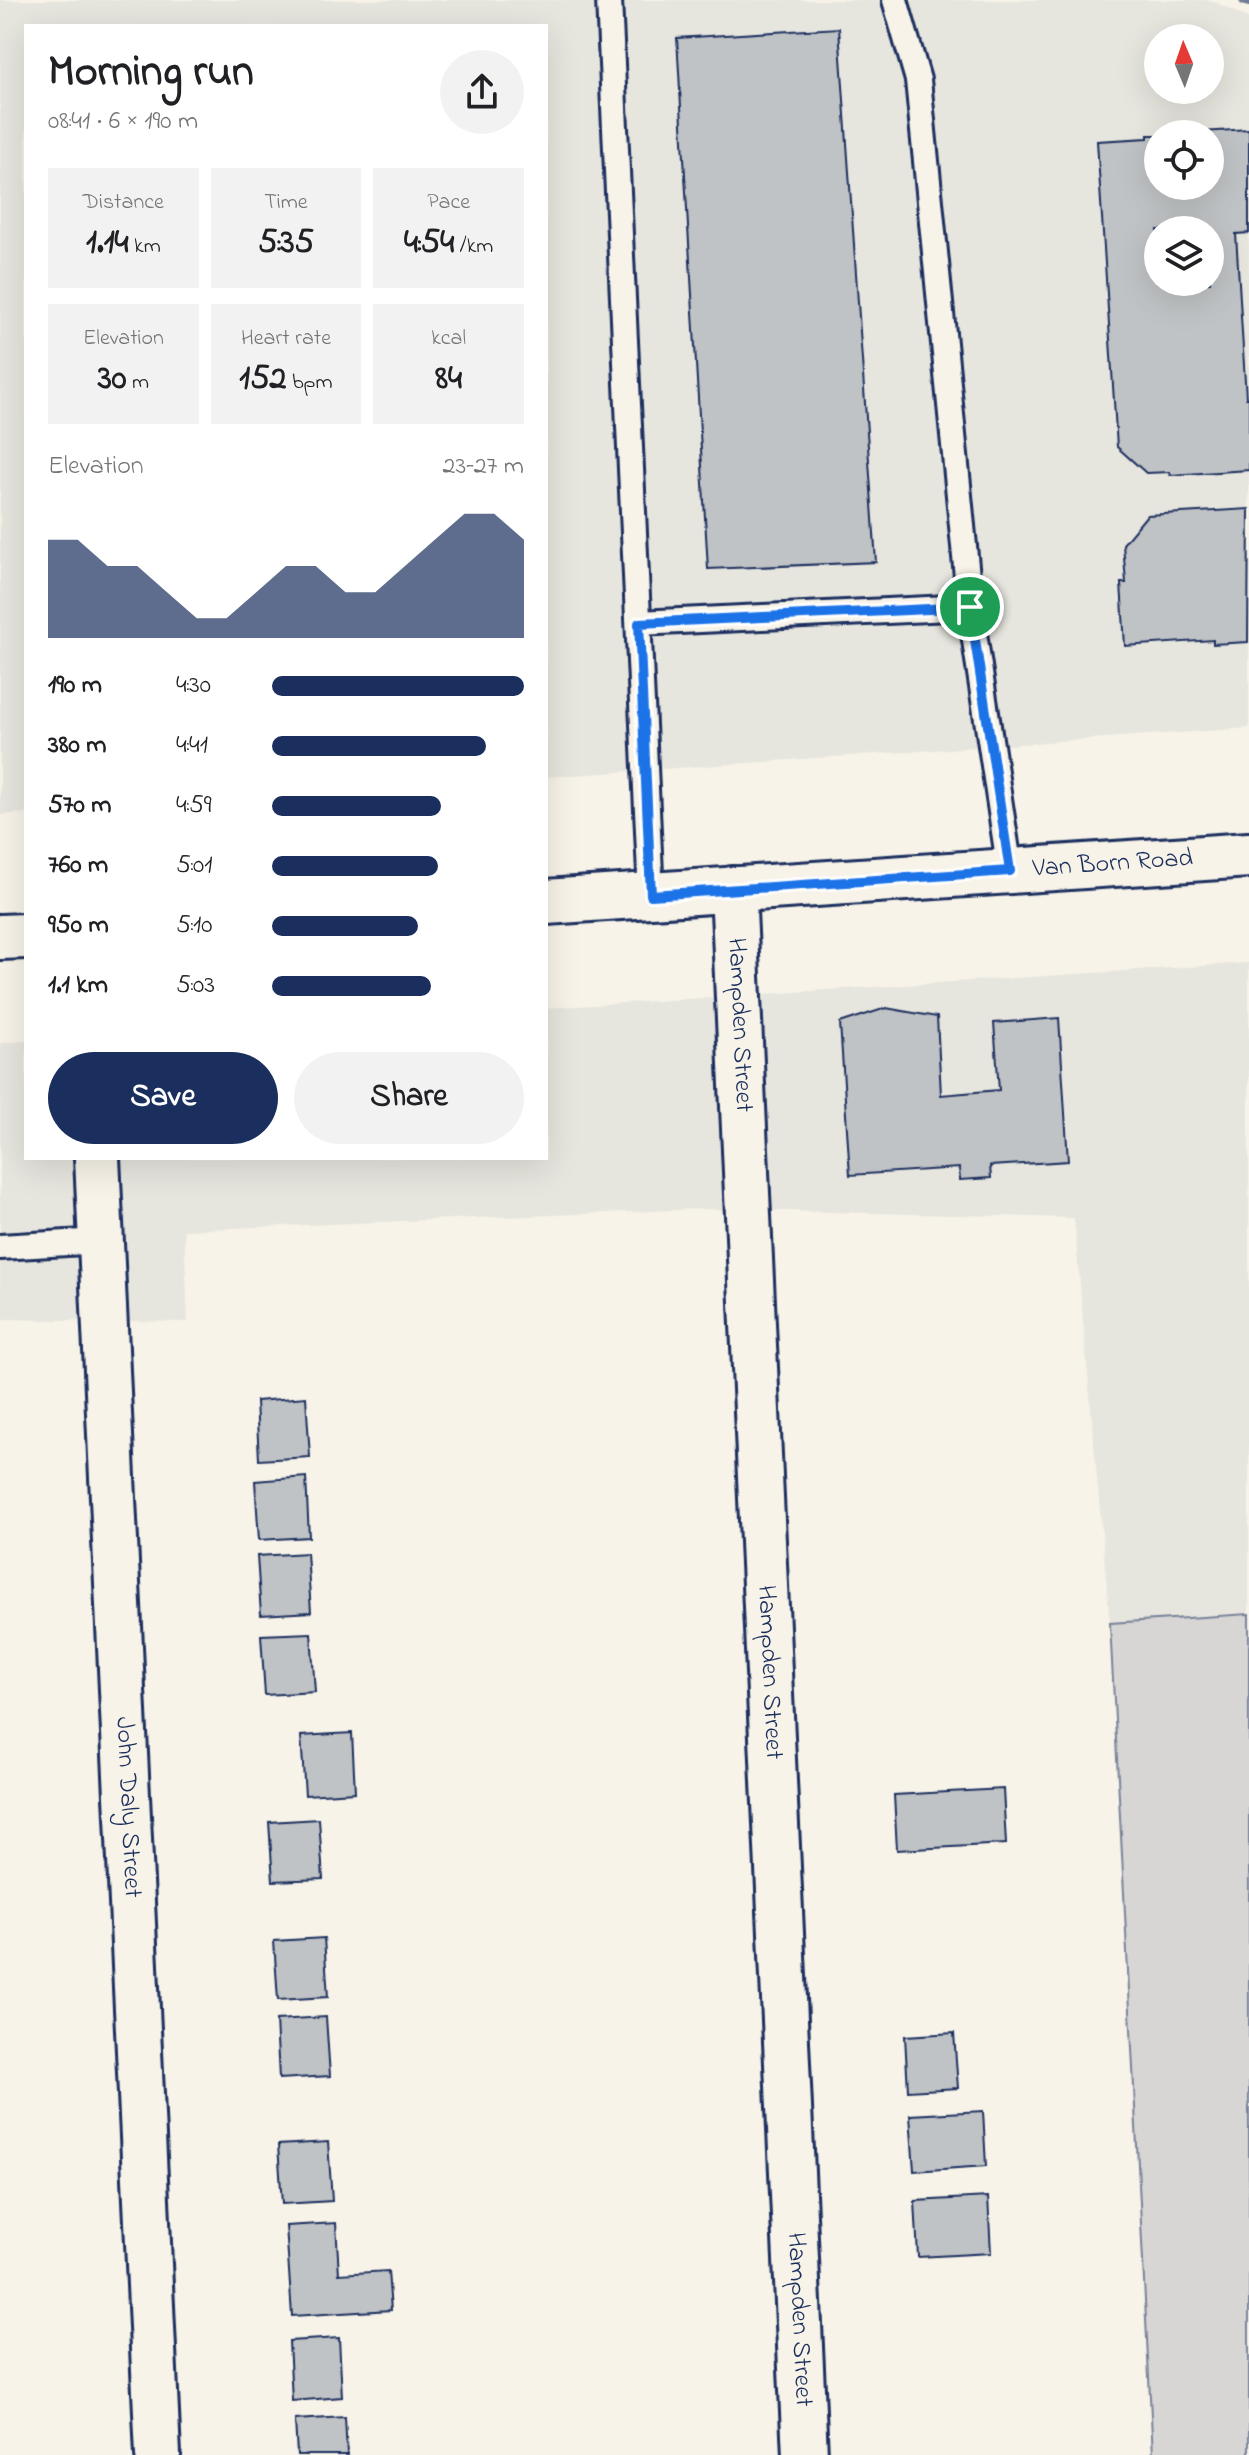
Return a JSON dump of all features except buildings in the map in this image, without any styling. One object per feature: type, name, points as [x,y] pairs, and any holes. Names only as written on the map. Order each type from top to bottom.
[{"type":"street","name":"Van Born Road","points":[[548,902],[1249,855]]},
{"type":"street","name":"Hampden Street","points":[[733,889],[805,2455]]},
{"type":"street","points":[[0,937],[24,936]]},
{"type":"street","name":"John Daly Street","points":[[97,1160],[158,2455]]},
{"type":"lane","points":[[609,0],[651,895]]},
{"type":"lane","points":[[895,0],[918,80],[970,607],[1010,871]]},
{"type":"lane","points":[[639,623],[970,607]]},
{"type":"lane","points":[[0,1247],[101,1241]]},
{"type":"shaded area","points":[[0,0],[1211,0],[1249,19],[1249,728],[548,777],[548,24],[24,24],[24,813],[0,815]]},
{"type":"shaded area","points":[[1249,963],[1249,1614],[1110,1623],[1074,1218],[700,1209],[184,1230],[188,1322],[0,1319],[0,1043],[24,1041],[24,1160],[548,1160],[548,1008]]},
{"type":"shaded area","points":[[1249,1614],[1249,2455],[1153,2455],[1110,1623]]},
{"type":"waterway","points":[[1245,0],[1249,1]]},
{"type":"route","points":[[970,607],[1010,871],[651,895],[639,623],[970,607]]}]
